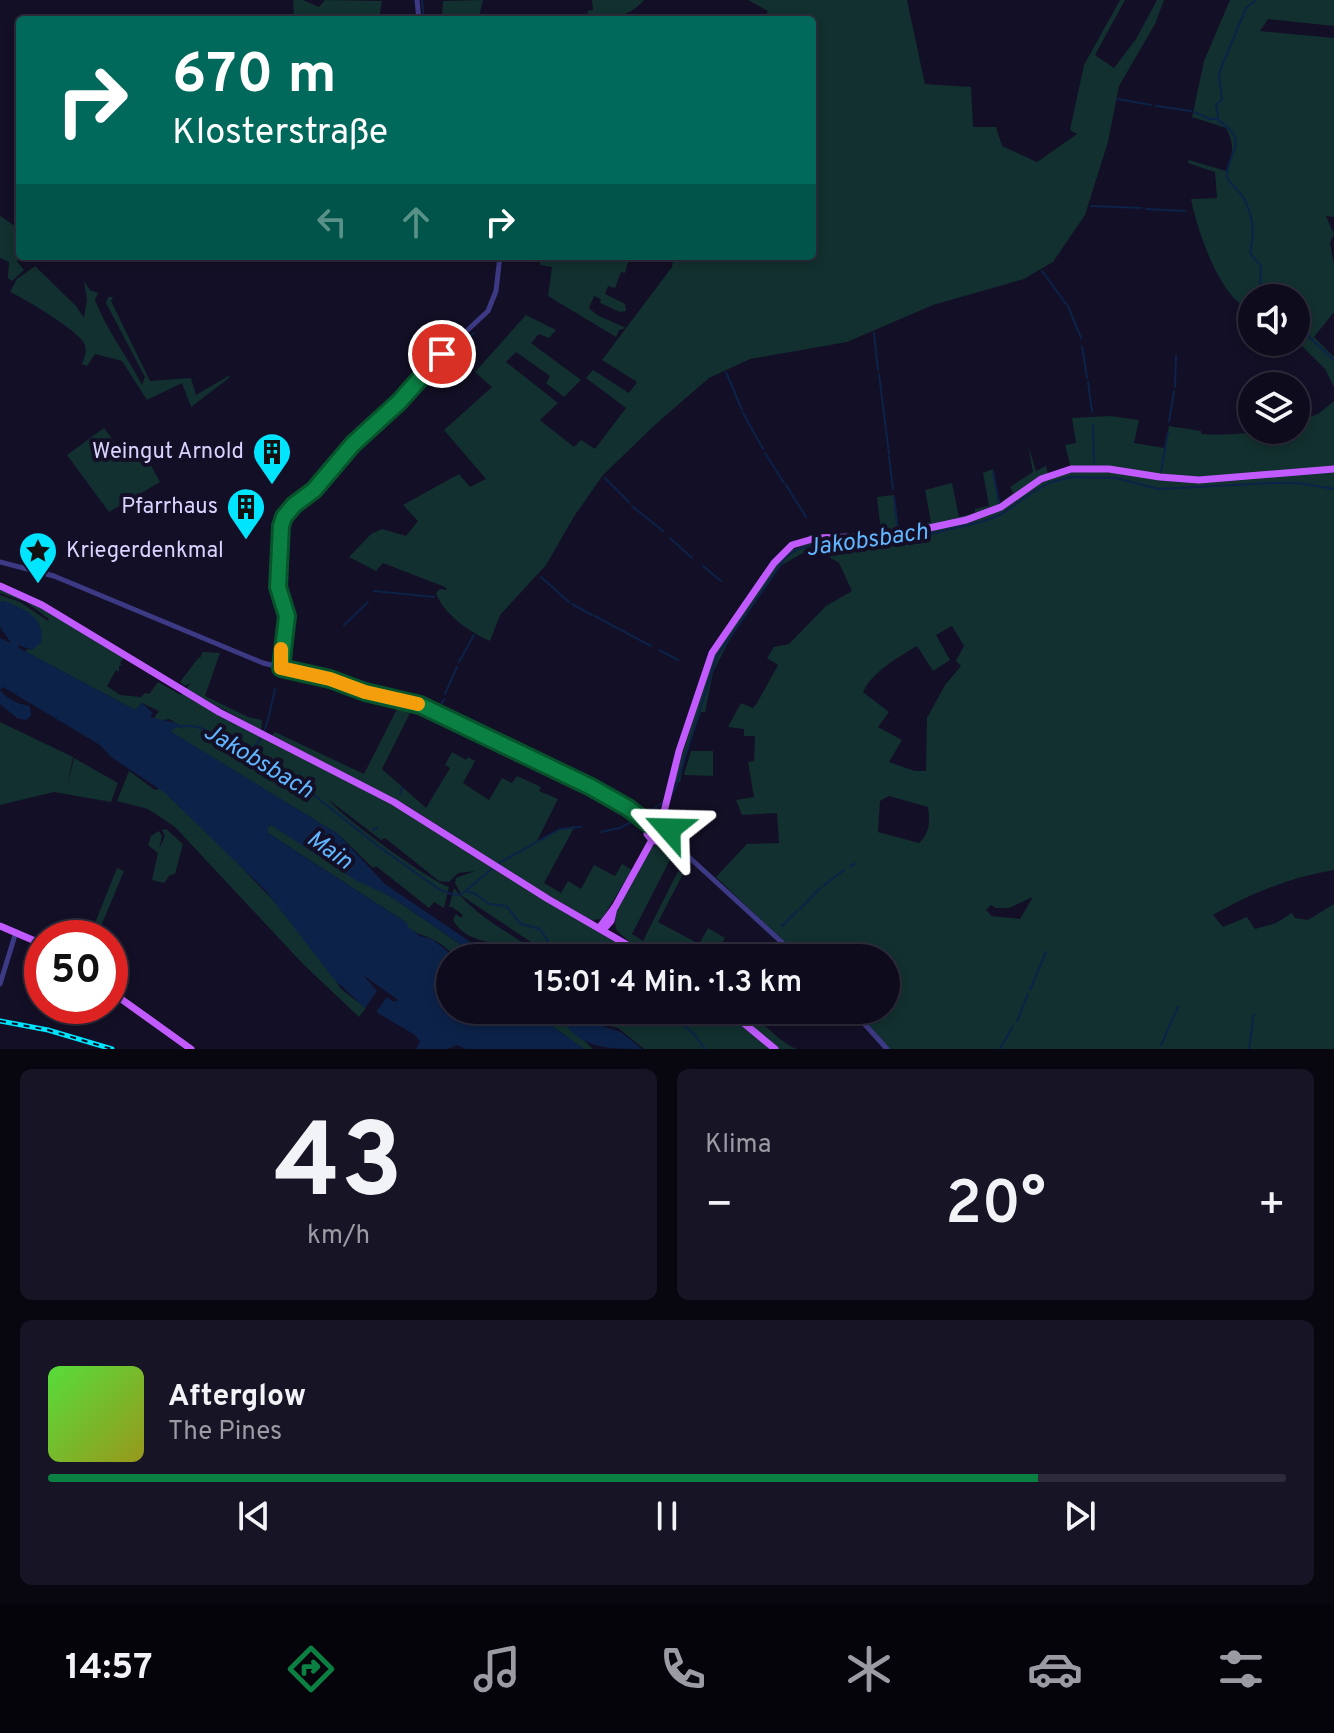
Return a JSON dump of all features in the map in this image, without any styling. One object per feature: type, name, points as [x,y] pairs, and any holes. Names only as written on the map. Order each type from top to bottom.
[{"type":"main road","points":[[662,820],[679,751],[715,647],[781,553],[797,542],[816,538],[892,536],[966,520],[1001,507],[1041,479],[1071,469],[1109,469],[1199,480],[1334,469]]},
{"type":"main road","points":[[0,586],[42,605],[193,698],[394,802],[626,944]]},
{"type":"main road","points":[[643,819],[662,820],[668,826],[667,837],[659,842],[652,840],[643,819]]},
{"type":"main road","points":[[601,929],[652,840]]},
{"type":"main road","points":[[601,929],[611,921],[615,907]]},
{"type":"main road","points":[[611,921],[623,942]]},
{"type":"main road","points":[[0,926],[24,936]]},
{"type":"main road","points":[[128,1004],[191,1049]]},
{"type":"main road","points":[[745,1024],[775,1049]]},
{"type":"street","points":[[281,668],[287,616],[278,587],[284,517],[314,490],[353,444],[399,402],[442,354],[488,311],[496,291],[500,260]]},
{"type":"street","points":[[0,562],[54,576],[281,668],[420,705],[591,787],[643,819]]},
{"type":"street","points":[[667,837],[784,944]]},
{"type":"street","points":[[0,984],[16,932]]},
{"type":"street","points":[[865,1024],[887,1049]]},
{"type":"green space","points":[[293,0],[303,0],[319,7],[325,0],[382,1],[380,16],[294,16]]},
{"type":"green space","points":[[483,0],[479,16],[422,16],[442,15],[443,1]]},
{"type":"green space","points":[[592,0],[644,0],[620,16],[589,16],[587,11],[593,10]]},
{"type":"green space","points":[[748,0],[907,0],[925,84],[971,87],[973,127],[996,127],[1002,146],[1037,162],[1077,134],[1070,130],[1084,65],[1120,0],[1125,0],[1095,55],[1114,68],[1136,39],[1157,0],[1164,0],[1155,24],[1119,86],[1108,142],[1085,215],[1053,262],[1024,279],[933,305],[847,342],[750,359],[709,378],[603,475],[546,565],[500,615],[490,641],[466,628],[445,608],[436,593],[440,589],[447,590],[445,587],[383,563],[376,571],[349,557],[371,534],[382,529],[406,536],[418,521],[403,505],[459,474],[470,487],[486,479],[444,430],[492,387],[475,372],[526,315],[556,330],[549,338],[539,334],[531,343],[581,380],[564,397],[546,383],[550,376],[516,352],[506,362],[558,403],[540,420],[574,447],[581,440],[595,449],[626,408],[586,378],[593,370],[629,393],[637,382],[602,360],[672,267],[673,260],[816,260],[816,16],[766,16],[768,11]]},
{"type":"green space","points":[[1230,0],[1334,0],[1334,26],[1268,19],[1260,31],[1334,38],[1334,217],[1326,216],[1334,234],[1330,243],[1334,265],[1334,312],[1314,337],[1334,357],[1334,387],[1325,369],[1310,354],[1310,284],[1238,284],[1238,302],[1220,279],[1204,245],[1191,199],[1217,198],[1215,172],[1188,163],[1189,160],[1226,171],[1232,145],[1226,128],[1192,117],[1204,61]]},
{"type":"green space","points":[[0,216],[15,226],[16,260],[24,270],[12,281],[8,278],[9,262],[0,258]]},
{"type":"green space","points":[[540,260],[628,260],[625,273],[621,272],[615,288],[608,286],[605,294],[625,304],[626,311],[620,312],[600,303],[601,299],[594,296],[589,308],[626,328],[619,330],[616,337],[548,296],[552,267],[540,265]]},
{"type":"green space","points":[[35,266],[76,306],[84,318],[87,299],[84,281],[90,290],[98,293],[95,300],[100,311],[142,385],[145,377],[106,303],[108,297],[113,297],[111,301],[150,381],[191,378],[196,395],[230,375],[229,378],[191,407],[182,383],[147,400],[122,361],[95,354],[87,366],[82,364],[86,350],[81,339],[51,316],[10,292],[17,279]]},
{"type":"green space","points":[[1334,401],[1334,467],[1200,477],[1071,468],[1065,445],[1076,443],[1072,418],[1110,416],[1139,420],[1134,443],[1164,448],[1169,426],[1201,431],[1201,434],[1238,434],[1238,444],[1310,444],[1310,417]]},
{"type":"green space","points":[[104,428],[127,458],[142,449],[160,482],[109,512],[67,455]]},
{"type":"green space","points":[[1028,445],[1036,471],[1046,466],[1048,474],[989,511],[904,533],[808,535],[881,532],[877,497],[894,495],[899,528],[931,522],[925,490],[952,483],[959,517],[975,513],[975,509],[989,506],[983,473],[993,469],[1000,503],[1013,493],[1010,487],[1033,472]]},
{"type":"green space","points":[[1093,470],[1161,479],[1334,471],[1334,870],[1272,887],[1213,915],[1223,927],[1247,917],[1255,929],[1276,923],[1292,913],[1295,918],[1308,920],[1334,904],[1334,1049],[889,1049],[867,1024],[900,1024],[900,944],[786,944],[716,877],[747,844],[779,843],[777,813],[742,815],[736,800],[754,797],[748,762],[754,761],[755,736],[744,736],[744,729],[728,727],[741,703],[753,708],[757,703],[778,665],[767,658],[774,647],[789,644],[826,606],[852,591],[839,563],[821,552],[817,554],[810,549],[780,566],[731,637],[713,672],[705,712],[701,712],[686,751],[680,782],[674,782],[711,661],[775,566],[792,550],[813,542],[873,540],[971,521],[1047,479],[1074,471]],"holes":[[[952,626],[964,646],[956,661],[961,666],[945,685],[927,718],[926,771],[915,771],[889,762],[902,740],[878,727],[889,712],[863,692],[867,684],[879,671],[917,646],[933,671],[950,660],[936,635]],[[889,796],[928,807],[928,826],[919,843],[878,832],[880,801]],[[1033,897],[1020,919],[992,916],[986,910],[991,905],[1009,908]]]},
{"type":"green space","points":[[0,589],[25,599],[124,657],[119,672],[116,670],[107,686],[120,695],[141,697],[149,694],[158,682],[181,695],[191,683],[185,686],[180,682],[199,657],[202,661],[200,657],[203,652],[220,653],[205,696],[248,717],[262,720],[261,730],[195,694],[192,700],[385,799],[619,944],[534,944],[462,896],[455,883],[456,878],[475,871],[458,873],[449,882],[439,881],[385,838],[381,840],[329,800],[386,847],[424,873],[449,887],[444,908],[434,902],[429,908],[376,866],[373,868],[338,834],[169,731],[179,725],[169,719],[158,721],[154,718],[159,711],[142,703],[135,710],[26,652],[27,649],[32,650],[4,601],[0,602],[0,595],[20,602],[49,619],[26,602],[0,593]]},
{"type":"green space","points":[[401,701],[414,705],[382,769],[426,808],[450,768],[445,765],[452,752],[475,761],[463,783],[489,800],[502,778],[512,783],[517,776],[541,787],[539,791],[558,799],[537,841],[560,829],[575,826],[544,883],[561,893],[568,881],[581,889],[594,865],[615,876],[622,864],[632,870],[602,919],[591,920],[408,806],[272,735],[275,732],[364,774]]},
{"type":"green space","points":[[0,722],[73,757],[67,788],[74,758],[118,783],[111,802],[54,792],[0,805]]},
{"type":"green space","points":[[691,751],[713,751],[713,776],[684,775]]},
{"type":"green space","points":[[129,771],[155,790],[165,787],[310,939],[341,989],[366,1008],[359,1017],[302,963],[175,827],[148,809],[117,801]]},
{"type":"green space","points":[[271,825],[390,896],[460,944],[440,944],[410,929],[407,923],[268,833],[266,828]]},
{"type":"green space","points":[[166,829],[183,844],[175,874],[164,883],[152,880],[158,853],[148,845],[151,836],[159,831],[162,836],[159,849],[165,836],[162,830]]},
{"type":"green space","points":[[666,843],[676,848],[632,934],[643,941],[678,871],[683,874],[658,922],[699,944],[634,944],[616,929],[615,920],[622,898],[652,846]]},
{"type":"green space","points":[[117,868],[124,871],[104,920],[96,920]]},
{"type":"green space","points":[[454,888],[486,918],[526,944],[490,944],[473,938],[453,920],[456,914],[461,918],[463,915],[449,907]]},
{"type":"green space","points":[[708,928],[725,938],[721,944],[699,944]]},
{"type":"green space","points":[[549,1024],[567,1024],[593,1049],[584,1049]]},
{"type":"green space","points":[[601,1024],[741,1024],[772,1049],[644,1049],[618,1028]]},
{"type":"green space","points":[[749,1024],[763,1024],[797,1049],[779,1049]]},
{"type":"water","name":"Main","points":[[4,601],[26,611],[40,627],[41,643],[32,650],[18,645],[19,648],[135,710],[142,703],[153,713],[150,717],[180,725],[170,731],[338,834],[385,884],[473,944],[460,944],[390,896],[357,881],[271,825],[268,826],[268,833],[407,923],[420,936],[438,944],[436,1024],[549,1024],[584,1049],[466,1049],[457,1045],[448,1049],[416,1049],[420,1042],[415,1035],[376,1012],[387,997],[394,1002],[398,1000],[363,975],[377,991],[365,1008],[333,978],[265,890],[165,793],[111,757],[100,745],[3,687],[0,690],[0,638],[11,643],[0,627],[0,602]]},
{"type":"water","points":[[0,690],[14,701],[30,706],[31,716],[26,720],[17,718],[0,704]]},
{"type":"water","points":[[565,1024],[595,1024],[621,1032],[642,1049],[593,1044]]},
{"type":"waterway","points":[[422,0],[424,16]]},
{"type":"waterway","points":[[1218,117],[1216,104],[1222,100],[1219,73],[1246,8],[1256,0]]},
{"type":"waterway","points":[[1117,99],[1151,105]]},
{"type":"waterway","points":[[1156,106],[1191,111]]},
{"type":"waterway","points":[[1194,112],[1218,119],[1235,137],[1227,174],[1250,212],[1253,232],[1250,253],[1261,266],[1262,284]]},
{"type":"waterway","points":[[1091,206],[1141,208]]},
{"type":"waterway","points":[[1146,209],[1185,211]]},
{"type":"waterway","points":[[1042,271],[1066,304]]},
{"type":"waterway","points":[[1068,306],[1081,338]]},
{"type":"waterway","points":[[460,343],[474,333]]},
{"type":"waterway","points":[[874,333],[878,370]]},
{"type":"waterway","points":[[1310,338],[1334,360]]},
{"type":"waterway","points":[[1082,346],[1087,378]]},
{"type":"waterway","points":[[1175,387],[1176,356]]},
{"type":"waterway","points":[[726,372],[742,410]]},
{"type":"waterway","points":[[879,374],[889,454]]},
{"type":"waterway","points":[[1088,382],[1092,412]]},
{"type":"waterway","points":[[1169,422],[1174,391]]},
{"type":"waterway","points":[[743,413],[763,449]]},
{"type":"waterway","points":[[1093,425],[1094,463]]},
{"type":"waterway","points":[[1161,472],[1168,432]]},
{"type":"waterway","points":[[765,453],[784,483]]},
{"type":"waterway","points":[[889,457],[893,489]]},
{"type":"waterway","points":[[993,472],[999,503]]},
{"type":"waterway","name":"Jakobsbach","points":[[669,800],[717,656],[786,557],[798,549],[819,544],[900,541],[985,521],[1002,514],[1049,483],[1071,477],[1116,478],[1158,489],[1273,483],[1298,483],[1334,489]]},
{"type":"waterway","points":[[605,478],[629,502]]},
{"type":"waterway","points":[[786,485],[806,517]]},
{"type":"waterway","points":[[894,497],[898,532]]},
{"type":"waterway","points":[[632,506],[663,531]]},
{"type":"waterway","points":[[670,538],[692,558]]},
{"type":"waterway","points":[[703,566],[721,581]]},
{"type":"waterway","points":[[541,577],[569,602]]},
{"type":"waterway","points":[[374,591],[434,597]]},
{"type":"waterway","points":[[344,625],[368,602]]},
{"type":"waterway","points":[[572,604],[592,615]]},
{"type":"waterway","points":[[595,616],[617,628]]},
{"type":"waterway","points":[[619,629],[651,646]]},
{"type":"waterway","points":[[459,662],[474,635]]},
{"type":"waterway","points":[[659,650],[678,660]]},
{"type":"waterway","points":[[445,694],[457,667]]},
{"type":"waterway","points":[[248,752],[264,732],[275,689]]},
{"type":"waterway","points":[[439,708],[444,699]]},
{"type":"waterway","name":"Jakobsbach","points":[[178,727],[204,729],[223,747],[248,752],[263,765],[310,792],[440,890],[462,894],[494,867]]},
{"type":"waterway","points":[[400,794],[402,788]]},
{"type":"waterway","name":"Jakobsbach","points":[[642,816],[664,802]]},
{"type":"waterway","name":"Jakobsbach","points":[[601,832],[620,828],[637,819]]},
{"type":"waterway","name":"Jakobsbach","points":[[499,863],[560,829],[581,827]]},
{"type":"waterway","points":[[373,830],[377,828]]},
{"type":"waterway","points":[[850,866],[855,864]]},
{"type":"waterway","points":[[823,886],[844,870]]},
{"type":"waterway","points":[[800,909],[820,888]]},
{"type":"waterway","points":[[468,892],[489,904],[506,906],[521,924],[540,929],[550,944]]},
{"type":"waterway","points":[[782,926],[797,911]]},
{"type":"waterway","points":[[1030,990],[1046,952]]},
{"type":"waterway","points":[[1017,1021],[1028,994]]},
{"type":"waterway","points":[[1161,1045],[1178,1007]]},
{"type":"waterway","points":[[1249,1049],[1253,1019]]},
{"type":"waterway","points":[[682,1024],[705,1049]]},
{"type":"waterway","points":[[1000,1049],[1013,1026]]},
{"type":"railway","points":[[0,1021],[48,1030],[112,1049]]},
{"type":"slow traffic","points":[[281,649],[281,668],[418,704]]},
{"type":"place","name":"Weingut Arnold","points":[[272,486]]},
{"type":"place","name":"Pfarrhaus","points":[[246,541]]},
{"type":"place","name":"Kriegerdenkmal","points":[[38,585]]},
{"type":"route","points":[[442,354],[399,402],[353,444],[314,490],[284,517],[278,587],[287,616],[281,668],[420,705],[591,787],[649,824],[662,820],[669,829]]}]
